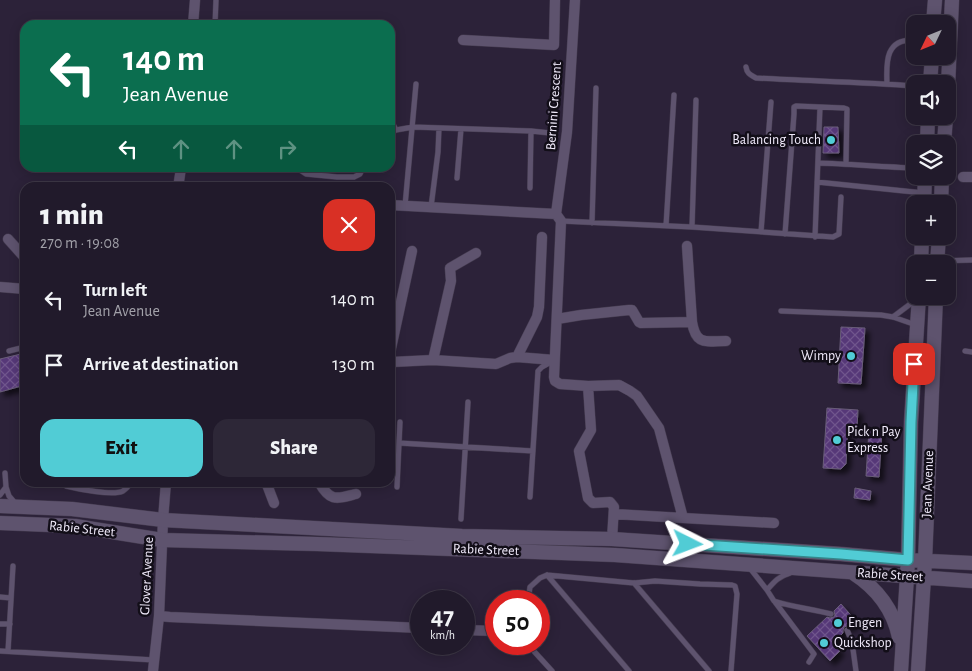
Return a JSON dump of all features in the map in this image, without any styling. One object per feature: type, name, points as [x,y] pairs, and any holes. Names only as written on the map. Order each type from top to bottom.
[{"type":"main road","points":[[934,15],[935,0]]},
{"type":"main road","points":[[949,75],[952,0]]},
{"type":"main road","name":"Jean Avenue","points":[[901,671],[908,560],[911,422],[917,325],[921,324],[924,319],[922,305]]},
{"type":"main road","name":"Jean Avenue","points":[[918,671],[925,561],[936,305]]},
{"type":"main road","name":"Rabie Street","points":[[0,506],[72,509],[163,520],[462,536],[612,539],[972,563]]},
{"type":"main road","name":"Rabie Street","points":[[0,523],[75,526],[162,540],[615,555],[972,580]]},
{"type":"main road","points":[[851,572],[866,581],[885,602],[896,623],[902,650]]},
{"type":"street","points":[[194,20],[195,0]]},
{"type":"street","points":[[463,40],[554,44],[555,0]]},
{"type":"street","name":"Bernini Crescent","points":[[575,0],[567,132],[559,218],[554,377],[555,381],[560,384],[588,386]]},
{"type":"street","points":[[395,205],[559,218]]},
{"type":"street","points":[[517,357],[539,307],[542,237]]},
{"type":"street","points":[[8,239],[20,252]]},
{"type":"street","points":[[686,246],[693,329],[697,338],[701,341],[726,341]]},
{"type":"street","points":[[395,330],[412,251]]},
{"type":"street","points":[[433,360],[451,281],[450,268],[476,253]]},
{"type":"street","points":[[0,286],[20,288]]},
{"type":"street","points":[[557,319],[632,310],[641,323],[692,322]]},
{"type":"street","points":[[395,362],[433,360],[496,364],[517,357],[554,360]]},
{"type":"street","points":[[612,539],[614,507],[610,502],[593,503],[588,498],[579,451],[591,430],[588,386],[619,385],[637,396],[659,428],[683,518]]},
{"type":"street","name":"Glover Avenue","points":[[153,671],[159,616],[166,487]]},
{"type":"street","points":[[268,487],[274,503]]},
{"type":"street","points":[[322,487],[330,497],[337,498],[356,494]]},
{"type":"street","points":[[614,514],[774,523]]},
{"type":"street","points":[[159,616],[410,628]]},
{"type":"lane","points":[[214,20],[216,0]]},
{"type":"lane","points":[[887,84],[888,57],[891,49],[895,44],[906,41]]},
{"type":"lane","points":[[746,67],[747,72],[756,78],[906,85]]},
{"type":"lane","points":[[405,206],[416,84]]},
{"type":"lane","points":[[592,224],[596,88]]},
{"type":"lane","points":[[666,226],[674,95]]},
{"type":"lane","points":[[692,227],[696,100]]},
{"type":"lane","points":[[761,232],[771,102]]},
{"type":"lane","points":[[785,234],[794,107],[847,109],[846,164]]},
{"type":"lane","points":[[814,237],[820,107]]},
{"type":"lane","points":[[396,130],[413,127],[550,132]]},
{"type":"lane","points":[[431,207],[439,128]]},
{"type":"lane","points":[[457,178],[461,129]]},
{"type":"lane","points":[[530,188],[531,131]]},
{"type":"lane","points":[[818,164],[906,168]]},
{"type":"lane","points":[[303,172],[306,174],[354,177],[361,172]]},
{"type":"lane","points":[[817,182],[906,195]]},
{"type":"lane","points":[[559,218],[592,224],[692,227],[833,237],[839,234],[842,198]]},
{"type":"lane","points":[[956,261],[972,260]]},
{"type":"lane","points":[[893,317],[910,305]]},
{"type":"lane","points":[[781,311],[881,315],[917,325]]},
{"type":"lane","points":[[9,351],[20,348]]},
{"type":"lane","points":[[965,352],[972,352]]},
{"type":"lane","points":[[530,497],[538,371],[554,360]]},
{"type":"lane","points":[[461,519],[468,402]]},
{"type":"lane","points":[[397,487],[400,422]]},
{"type":"lane","points":[[399,443],[533,451]]},
{"type":"lane","points":[[5,473],[9,496],[13,502],[27,508]]},
{"type":"lane","points":[[0,495],[6,487]]},
{"type":"lane","points":[[71,487],[117,493],[127,487]]},
{"type":"lane","points":[[747,565],[814,654],[809,662]]},
{"type":"lane","points":[[8,651],[13,566]]},
{"type":"lane","points":[[767,590],[777,578],[802,569]]},
{"type":"lane","points":[[547,576],[629,671]]},
{"type":"lane","points":[[530,590],[530,587],[540,578],[547,576],[634,583],[655,581],[735,586],[737,594],[731,671]]},
{"type":"lane","points":[[634,583],[709,671]]},
{"type":"lane","points":[[0,597],[11,598]]},
{"type":"lane","points":[[774,601],[831,614]]},
{"type":"lane","points":[[0,624],[10,624]]},
{"type":"lane","points":[[847,630],[852,642],[856,671]]},
{"type":"lane","points":[[0,651],[154,660]]},
{"type":"lane","points":[[537,655],[552,671]]},
{"type":"building","name":"Balancing Touch","points":[[824,127],[838,127],[839,153],[823,153]]},
{"type":"building","name":"Wimpy","points":[[841,327],[865,328],[861,384],[838,383]]},
{"type":"building","points":[[20,354],[20,386],[0,392],[0,359]]},
{"type":"building","points":[[827,408],[858,410],[857,427],[848,426],[846,464],[841,469],[823,468]]},
{"type":"building","points":[[869,430],[882,431],[879,477],[866,476]]},
{"type":"building","points":[[855,488],[871,491],[870,500],[854,498]]},
{"type":"building","points":[[841,604],[856,621],[850,627],[844,627],[843,633],[833,643],[840,651],[830,661],[807,636],[827,617],[834,617],[834,611]]},
{"type":"place","name":"Balancing Touch","points":[[831,140]]},
{"type":"place","name":"Wimpy","points":[[851,356]]},
{"type":"place","name":"Pick n Pay Express","points":[[837,440]]},
{"type":"place","name":"Engen","points":[[838,623]]},
{"type":"place","name":"Quickshop","points":[[824,643]]},
{"type":"route","points":[[688,544],[908,560],[914,364]]}]
